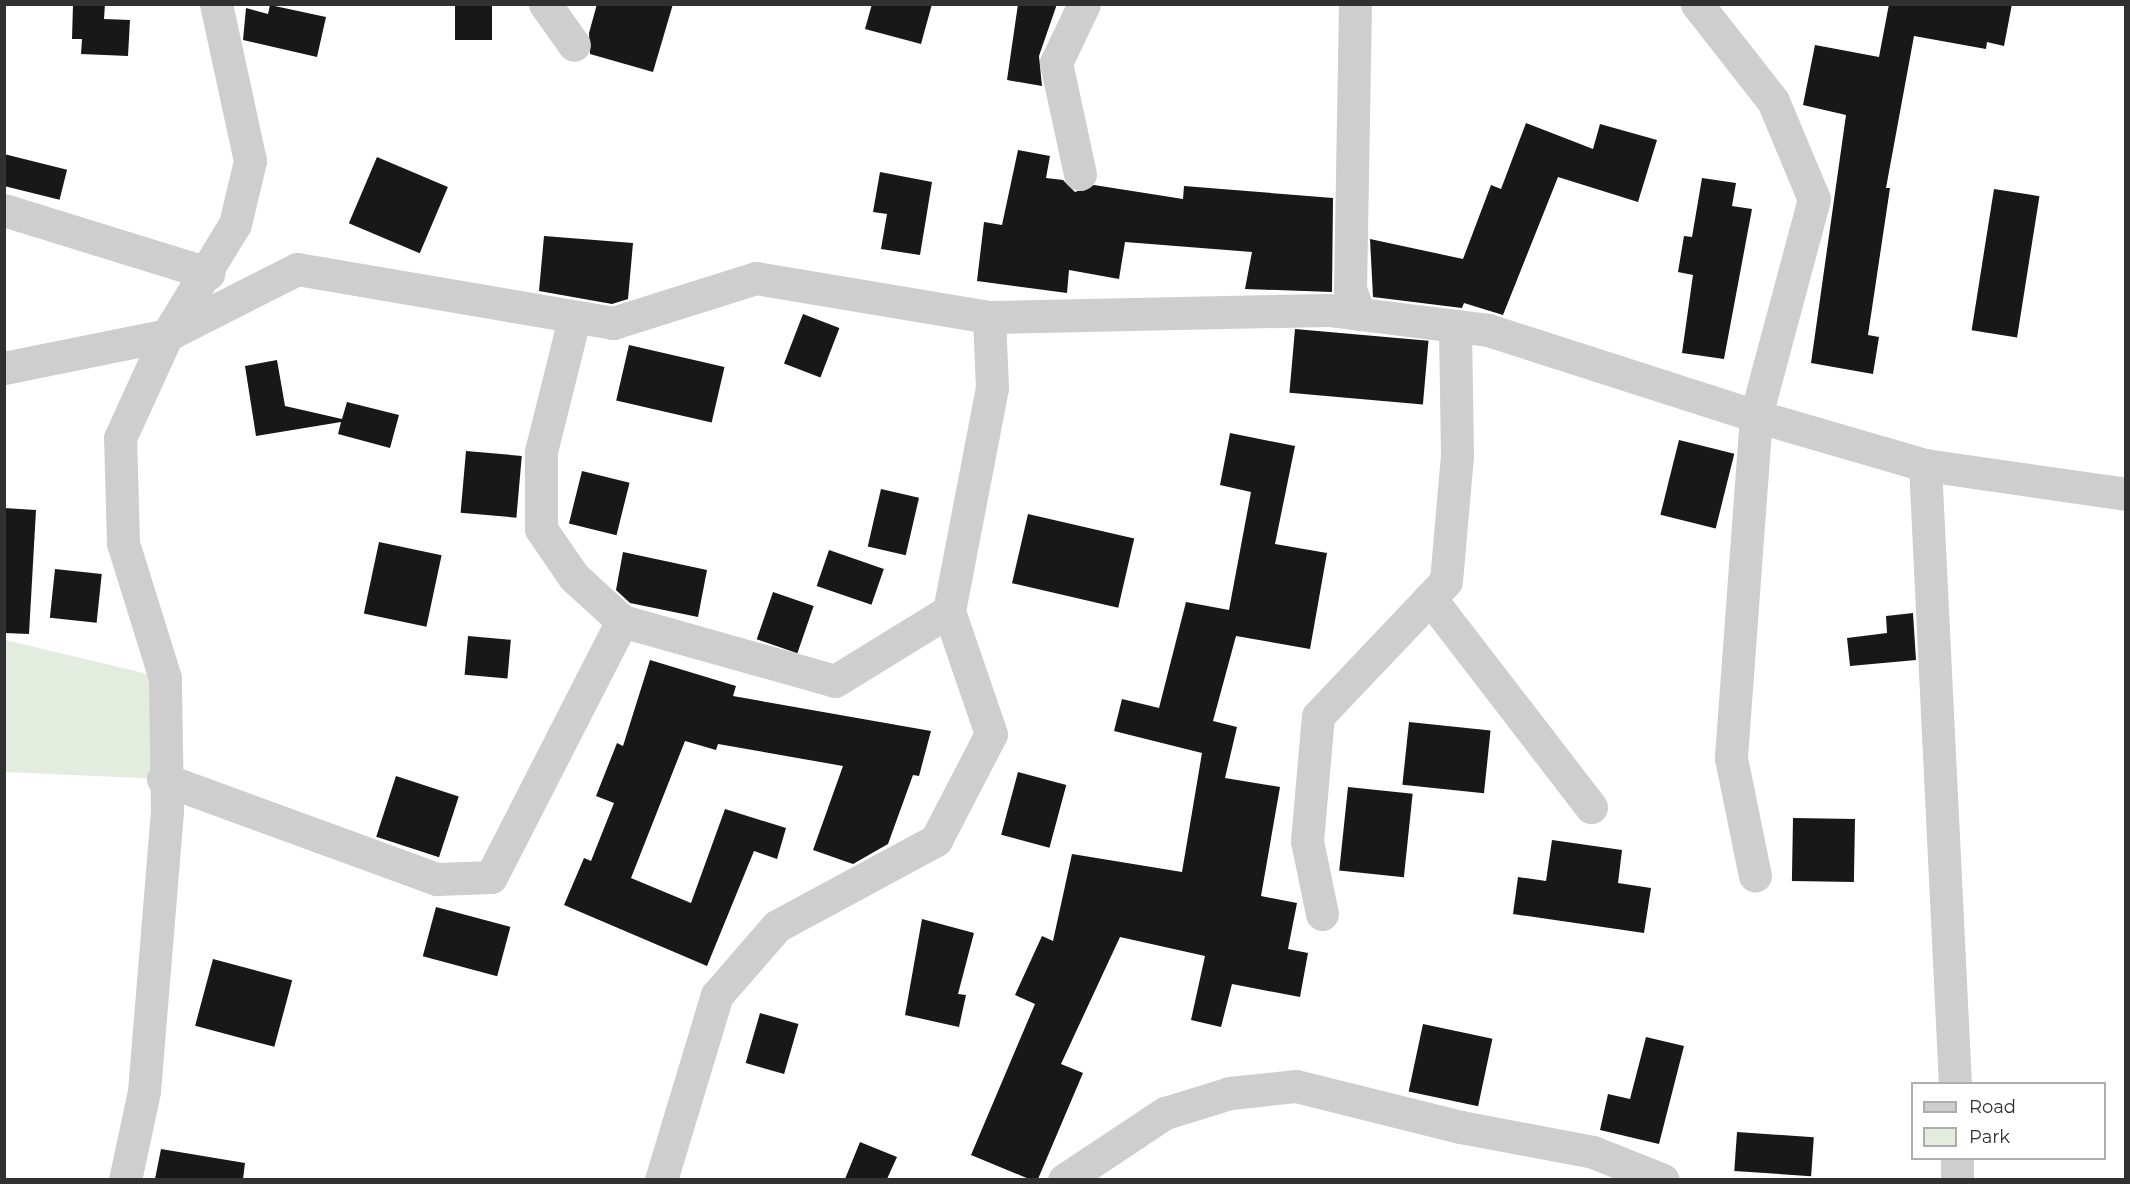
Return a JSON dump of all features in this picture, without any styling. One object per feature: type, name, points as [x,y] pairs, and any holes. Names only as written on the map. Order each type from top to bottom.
[{"type":"street","points":[[125,1179],[144,1091],[167,811],[163,779],[165,678],[123,543],[120,438],[167,335],[208,273],[235,224],[250,161],[216,4]]},
{"type":"street","points":[[545,4],[574,45]]},
{"type":"street","points":[[1080,174],[1056,63],[1084,4]]},
{"type":"street","points":[[1355,4],[1350,289],[1359,314]]},
{"type":"street","points":[[1697,4],[1773,101],[1814,199],[1756,416],[1731,758],[1755,876]]},
{"type":"street","points":[[4,210],[208,273]]},
{"type":"street","points":[[4,368],[167,335],[297,269],[574,319],[613,323],[756,278],[989,317],[1359,314],[1488,330],[1756,416],[1925,465],[2126,494]]},
{"type":"street","points":[[661,1179],[717,995],[777,926],[936,840],[991,734],[949,611],[992,388],[989,317]]},
{"type":"street","points":[[574,319],[541,451],[541,529],[574,577],[622,621],[835,681],[949,611]]},
{"type":"street","points":[[1322,914],[1307,841],[1318,716],[1446,581],[1457,456],[1455,326]]},
{"type":"street","points":[[1925,465],[1955,1082]]},
{"type":"street","points":[[1430,598],[1591,807]]},
{"type":"street","points":[[163,779],[437,879],[491,877],[622,621]]},
{"type":"street","points":[[1064,1179],[1165,1113],[1230,1093],[1296,1086],[1461,1127],[1593,1152],[1663,1179]]},
{"type":"street","points":[[1957,1160],[1957,1179]]},
{"type":"green space","points":[[5,640],[165,678],[163,779],[5,772]]},
{"type":"building","points":[[73,4],[105,4],[104,19],[130,20],[128,56],[81,54],[82,39],[72,39]]},
{"type":"building","points":[[455,4],[492,4],[492,40],[455,40]]},
{"type":"building","points":[[597,4],[673,4],[653,72],[590,54],[589,33]]},
{"type":"building","points":[[872,4],[932,4],[921,44],[865,29]]},
{"type":"building","points":[[1018,4],[1057,4],[1039,56],[1042,86],[1007,80]]},
{"type":"building","points":[[1889,4],[2012,4],[2004,46],[1987,42],[1986,49],[1914,36],[1886,188],[1890,188],[1868,335],[1879,337],[1873,374],[1811,363],[1846,115],[1803,105],[1815,45],[1879,57]]},
{"type":"building","points":[[270,5],[326,17],[317,57],[243,40],[246,8],[268,14]]},
{"type":"building","points":[[1526,123],[1593,149],[1600,124],[1657,140],[1638,202],[1558,177],[1503,315],[1464,303],[1462,308],[1373,297],[1370,239],[1463,259],[1491,185],[1501,189]]},
{"type":"building","points":[[1018,150],[1050,156],[1046,178],[1063,180],[1075,192],[1094,185],[1183,199],[1184,186],[1333,198],[1332,292],[1245,289],[1252,252],[1125,242],[1119,279],[1069,270],[1067,293],[977,281],[984,222],[1002,225]]},
{"type":"building","points":[[4,154],[67,170],[60,200],[4,186]]},
{"type":"building","points":[[377,157],[448,187],[420,253],[349,223]]},
{"type":"building","points":[[880,172],[932,182],[920,255],[881,249],[887,214],[873,212]]},
{"type":"building","points":[[1702,178],[1736,183],[1732,206],[1752,209],[1724,359],[1682,353],[1693,275],[1678,272],[1684,236],[1692,237]]},
{"type":"building","points":[[1994,189],[2039,196],[2017,337],[1972,330]]},
{"type":"building","points":[[544,236],[633,243],[628,299],[612,304],[539,291]]},
{"type":"building","points":[[803,314],[839,328],[820,377],[784,363]]},
{"type":"building","points":[[1295,329],[1428,341],[1423,404],[1289,393]]},
{"type":"building","points":[[629,345],[724,367],[712,423],[616,401]]},
{"type":"building","points":[[277,360],[285,406],[342,419],[347,402],[399,415],[390,448],[338,434],[341,422],[256,436],[245,366]]},
{"type":"building","points":[[1230,433],[1295,446],[1275,544],[1327,553],[1310,649],[1236,636],[1213,721],[1237,727],[1225,778],[1280,787],[1261,896],[1297,903],[1288,949],[1308,953],[1300,997],[1232,984],[1221,1027],[1191,1020],[1205,956],[1120,937],[1061,1064],[1083,1073],[1038,1179],[1029,1179],[971,1155],[1035,1004],[1015,995],[1042,936],[1053,941],[1072,854],[1182,872],[1202,753],[1114,731],[1122,699],[1159,708],[1186,602],[1229,610],[1251,492],[1220,485]]},
{"type":"building","points":[[1679,440],[1734,454],[1716,529],[1660,515]]},
{"type":"building","points":[[466,451],[522,456],[516,518],[461,513]]},
{"type":"building","points":[[582,471],[630,483],[616,535],[569,523]]},
{"type":"building","points":[[881,489],[919,498],[906,555],[868,546]]},
{"type":"building","points":[[4,508],[36,510],[29,634],[4,633]]},
{"type":"building","points":[[1028,514],[1134,539],[1118,608],[1012,583]]},
{"type":"building","points":[[379,542],[442,555],[426,627],[364,613]]},
{"type":"building","points":[[829,550],[884,569],[871,605],[817,586]]},
{"type":"building","points":[[623,552],[707,570],[698,617],[630,603],[616,590]]},
{"type":"building","points":[[55,569],[102,574],[97,623],[50,618]]},
{"type":"building","points":[[773,592],[814,606],[797,653],[757,639]]},
{"type":"building","points":[[1913,613],[1916,660],[1850,666],[1847,638],[1887,633],[1886,616]]},
{"type":"building","points":[[468,636],[511,640],[507,679],[465,675]]},
{"type":"building","points":[[650,660],[736,686],[733,696],[931,731],[919,776],[913,775],[888,844],[853,864],[813,850],[843,766],[718,744],[716,750],[685,741],[631,878],[691,903],[725,809],[786,828],[777,859],[754,851],[707,966],[564,905],[584,858],[591,861],[614,803],[596,796],[617,743],[623,746]]},
{"type":"building","points":[[1409,722],[1491,731],[1484,793],[1402,785]]},
{"type":"building","points":[[1018,772],[1066,785],[1049,848],[1001,835]]},
{"type":"building","points":[[396,776],[459,796],[439,857],[376,837]]},
{"type":"building","points":[[1348,787],[1413,794],[1404,877],[1339,871]]},
{"type":"building","points":[[1793,818],[1855,819],[1854,882],[1792,881]]},
{"type":"building","points":[[1552,840],[1622,850],[1618,883],[1651,888],[1644,933],[1513,914],[1518,877],[1546,881]]},
{"type":"building","points":[[436,907],[510,927],[497,976],[423,956]]},
{"type":"building","points":[[922,919],[974,933],[958,994],[966,995],[959,1027],[905,1015]]},
{"type":"building","points":[[213,959],[292,980],[274,1047],[195,1026]]},
{"type":"building","points":[[760,1013],[798,1024],[784,1074],[746,1063]]},
{"type":"building","points":[[1423,1024],[1492,1039],[1478,1106],[1409,1091]]},
{"type":"building","points":[[1646,1037],[1684,1046],[1659,1144],[1600,1130],[1608,1094],[1630,1099]]},
{"type":"building","points":[[1737,1132],[1814,1137],[1811,1176],[1734,1171]]},
{"type":"building","points":[[860,1142],[897,1157],[887,1179],[845,1179]]},
{"type":"building","points":[[161,1149],[245,1163],[243,1179],[155,1179]]}]
